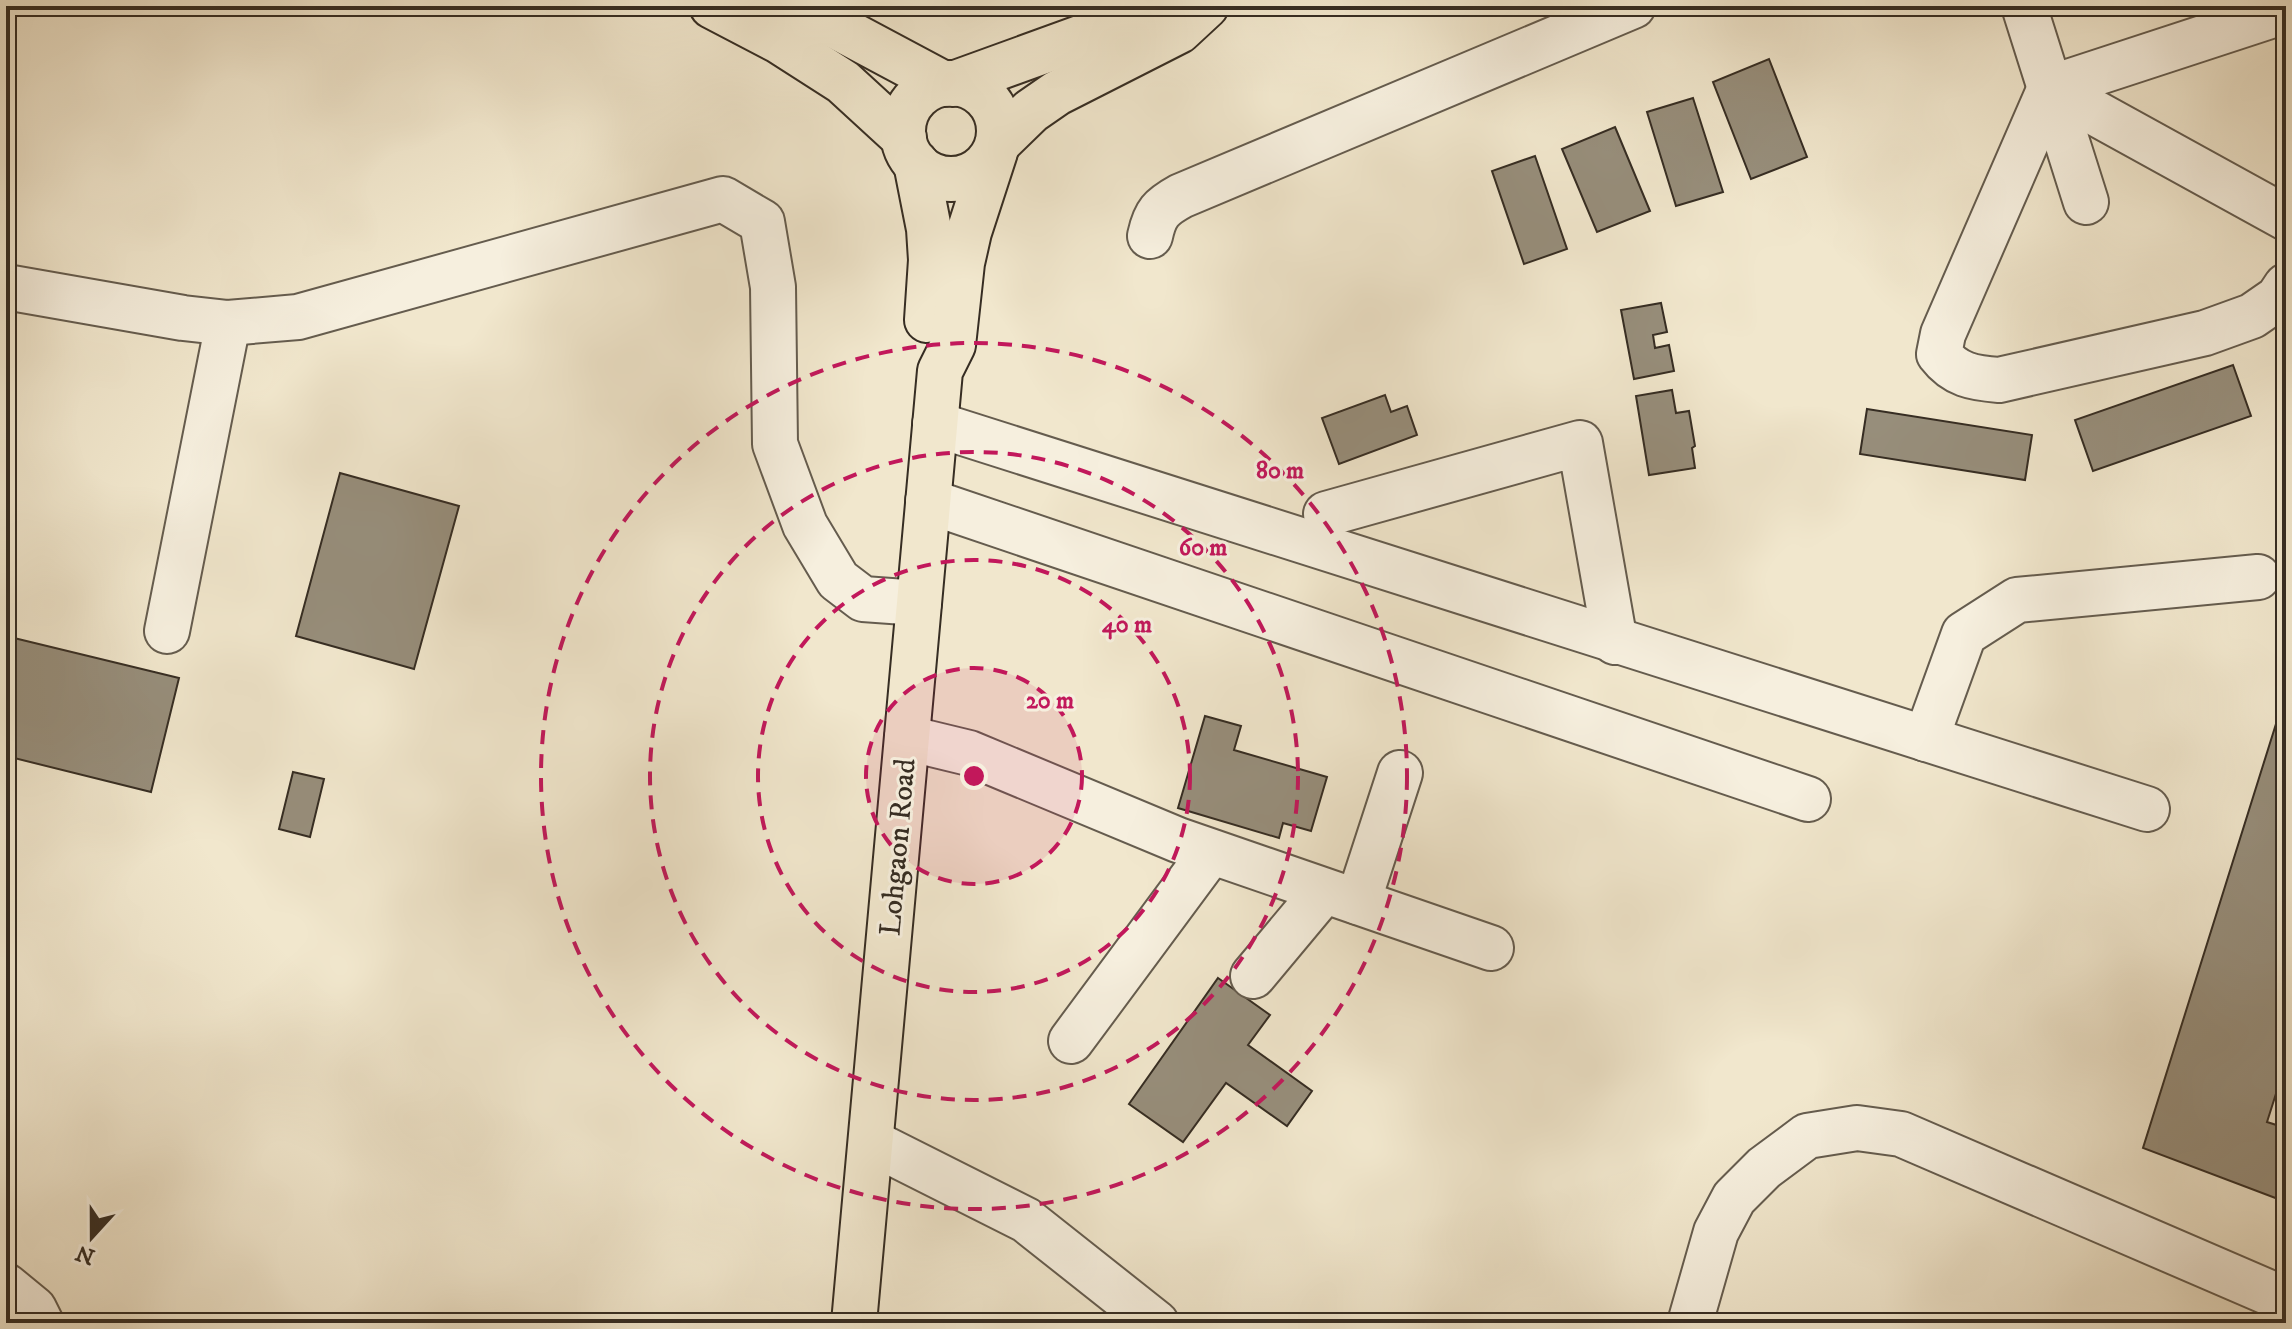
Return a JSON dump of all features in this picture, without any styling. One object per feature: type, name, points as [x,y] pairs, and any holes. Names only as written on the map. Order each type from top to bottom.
[{"type":"main road","points":[[712,6],[779,41],[843,82],[940,178],[959,179],[984,166],[997,147],[1031,111],[1057,93],[1179,31],[1206,6]]},
{"type":"main road","points":[[940,371],[926,342],[931,260],[929,229],[905,120],[912,103],[926,90],[1168,6]]},
{"type":"main road","points":[[803,9],[949,84],[971,88],[992,106],[998,124],[997,147],[962,263],[953,345],[940,371]]},
{"type":"main road","name":"Lohgaon Road","points":[[854,1323],[940,371]]},
{"type":"street","points":[[1150,236],[1163,206],[1181,196],[1633,6]]},
{"type":"street","points":[[2024,6],[2086,202]]},
{"type":"street","points":[[2273,15],[2050,88],[1943,334],[1939,354],[1950,368],[1972,378],[1999,380],[2205,333],[2252,316],[2278,298],[2286,286]]},
{"type":"street","points":[[2050,88],[2286,218]]},
{"type":"street","points":[[6,287],[139,311],[228,323],[298,317],[723,199],[762,222],[773,287],[775,444],[805,525],[838,580],[863,599],[919,603]]},
{"type":"street","points":[[167,631],[228,323]]},
{"type":"street","points":[[935,424],[2147,809]]},
{"type":"street","points":[[1326,514],[1580,443],[1615,642]]},
{"type":"street","points":[[928,501],[1808,799]]},
{"type":"street","points":[[1926,739],[1964,634],[2017,600],[2258,577]]},
{"type":"street","points":[[907,738],[969,753],[1211,852],[1491,948]]},
{"type":"street","points":[[1253,976],[1341,896],[1400,773]]},
{"type":"street","points":[[1071,1041],[1211,852]]},
{"type":"street","points":[[1690,1323],[1716,1232],[1734,1198],[1764,1168],[1807,1136],[1857,1128],[1901,1134],[2286,1300]]},
{"type":"street","points":[[871,1142],[1026,1220],[1156,1323]]},
{"type":"street","points":[[6,1286],[34,1309],[41,1323]]},
{"type":"building","points":[[1769,59],[1807,157],[1751,179],[1713,82]]},
{"type":"building","points":[[1693,98],[1723,192],[1676,206],[1647,112]]},
{"type":"building","points":[[1615,127],[1650,211],[1597,232],[1562,149]]},
{"type":"building","points":[[1535,156],[1567,249],[1524,264],[1492,171]]},
{"type":"building","points":[[1661,303],[1667,332],[1653,335],[1655,348],[1669,345],[1674,371],[1634,379],[1621,310]]},
{"type":"building","points":[[2233,365],[2251,416],[2093,471],[2075,420]]},
{"type":"building","points":[[1672,390],[1676,413],[1689,411],[1695,468],[1649,475],[1636,396]]},
{"type":"building","points":[[1385,395],[1391,412],[1407,406],[1417,435],[1339,464],[1322,418]]},
{"type":"building","points":[[1867,409],[2032,435],[2025,480],[1860,454]]},
{"type":"building","points":[[340,473],[459,506],[414,669],[296,636]]},
{"type":"building","points":[[14,638],[179,678],[151,792],[6,756],[6,671]]},
{"type":"building","points":[[2286,692],[2286,1062],[2267,1122],[2286,1128],[2286,1202],[2143,1148]]},
{"type":"building","points":[[1205,716],[1241,726],[1234,750],[1327,777],[1311,831],[1283,823],[1279,838],[1178,808]]},
{"type":"building","points":[[293,772],[324,779],[310,837],[279,829]]},
{"type":"building","points":[[1218,978],[1270,1015],[1248,1045],[1312,1091],[1287,1126],[1226,1083],[1183,1142],[1129,1104]]}]
